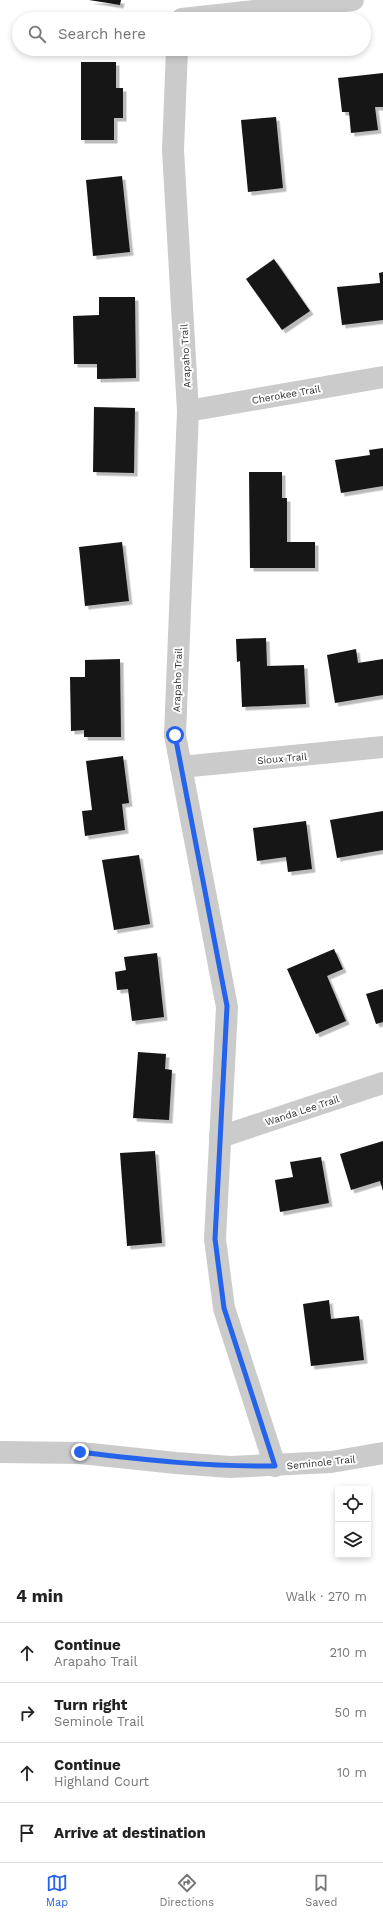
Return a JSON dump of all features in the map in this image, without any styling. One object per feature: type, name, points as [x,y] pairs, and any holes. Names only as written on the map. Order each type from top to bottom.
[{"type":"street","points":[[180,12],[181,0]]},
{"type":"street","points":[[245,12],[353,0]]},
{"type":"street","name":"Arapaho Trail","points":[[177,56],[173,150],[188,411],[175,735],[227,1006],[215,1239],[224,1308],[275,1466]]},
{"type":"street","name":"Cherokee Trail","points":[[188,411],[383,377]]},
{"type":"street","name":"Sioux Trail","points":[[181,767],[383,747]]},
{"type":"street","name":"Wanda Lee Trail","points":[[220,1137],[383,1083]]},
{"type":"street","name":"Seminole Trail","points":[[0,1452],[80,1452],[176,1463],[230,1467],[275,1466],[331,1462],[383,1453]]},
{"type":"building","points":[[89,0],[121,0],[120,5]]},
{"type":"building","points":[[81,62],[116,62],[116,88],[123,88],[123,118],[114,118],[114,140],[81,140]]},
{"type":"building","points":[[383,73],[383,107],[375,107],[378,130],[351,133],[349,112],[342,112],[338,78]]},
{"type":"building","points":[[276,117],[283,188],[248,192],[241,120]]},
{"type":"building","points":[[122,176],[130,252],[93,256],[86,180]]},
{"type":"building","points":[[274,259],[310,311],[282,330],[246,279]]},
{"type":"building","points":[[383,272],[383,320],[342,325],[337,287],[380,283],[379,273]]},
{"type":"building","points":[[99,297],[135,297],[136,378],[97,379],[97,364],[74,364],[73,316],[99,315]]},
{"type":"building","points":[[94,407],[135,408],[134,473],[93,472]]},
{"type":"building","points":[[383,448],[383,486],[341,493],[335,460],[370,455],[369,450]]},
{"type":"building","points":[[249,472],[282,472],[282,498],[287,498],[287,542],[315,542],[315,568],[250,568]]},
{"type":"building","points":[[122,542],[129,601],[85,606],[79,547]]},
{"type":"building","points":[[266,638],[267,666],[304,665],[306,704],[242,707],[240,661],[237,662],[236,639]]},
{"type":"building","points":[[356,649],[358,663],[383,659],[383,695],[335,703],[327,655]]},
{"type":"building","points":[[120,659],[121,737],[84,737],[84,730],[71,731],[70,677],[85,677],[85,660]]},
{"type":"building","points":[[123,756],[129,803],[122,804],[125,830],[85,836],[82,811],[92,810],[86,761]]},
{"type":"building","points":[[383,811],[383,850],[337,858],[330,820]]},
{"type":"building","points":[[306,821],[312,869],[288,872],[286,857],[257,861],[253,828]]},
{"type":"building","points":[[139,855],[150,924],[114,930],[102,860]]},
{"type":"building","points":[[334,949],[343,969],[327,976],[346,1021],[316,1034],[287,969]]},
{"type":"building","points":[[157,953],[164,1017],[132,1021],[128,989],[117,990],[115,972],[126,970],[124,957]]},
{"type":"building","points":[[383,989],[383,1022],[376,1024],[366,994]]},
{"type":"building","points":[[138,1052],[166,1054],[165,1069],[172,1070],[169,1120],[133,1118]]},
{"type":"building","points":[[383,1141],[383,1191],[380,1181],[351,1190],[340,1154]]},
{"type":"building","points":[[155,1151],[162,1243],[127,1246],[120,1153]]},
{"type":"building","points":[[321,1157],[329,1203],[280,1212],[275,1180],[293,1177],[290,1162]]},
{"type":"building","points":[[329,1300],[331,1319],[359,1316],[364,1360],[311,1366],[303,1304]]},
{"type":"route","points":[[80,1452],[176,1463],[230,1467],[275,1466],[224,1308],[215,1239],[227,1006],[175,735]]}]
